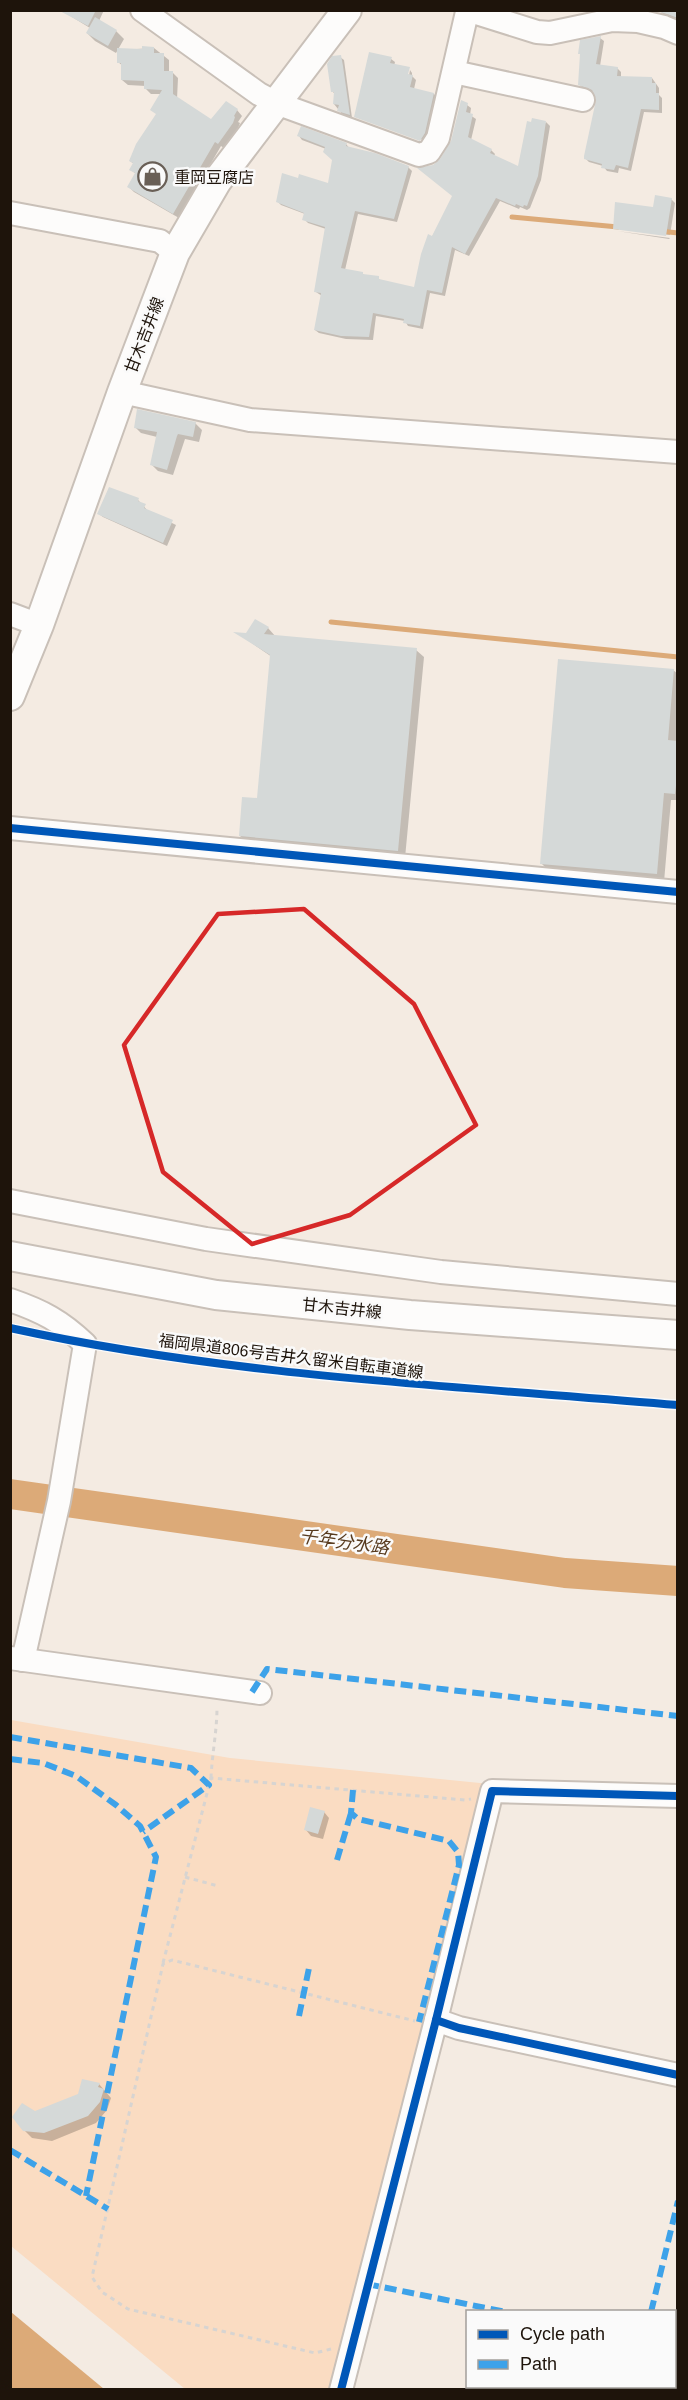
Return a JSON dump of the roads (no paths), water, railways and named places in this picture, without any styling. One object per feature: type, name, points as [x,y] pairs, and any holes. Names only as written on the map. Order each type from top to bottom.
[{"type":"main road","name":"甘木吉井線","points":[[10,696],[39,625],[122,392],[175,253],[217,182],[347,10]]},
{"type":"main road","name":"甘木吉井線","points":[[10,1256],[216,1295],[410,1315],[678,1335]]},
{"type":"street","points":[[142,10],[259,94],[276,103],[419,155],[429,152],[438,138],[467,11],[537,32],[550,33],[612,20],[638,21],[678,33]]},
{"type":"street","points":[[454,72],[583,100]]},
{"type":"street","points":[[10,213],[160,241],[175,253]]},
{"type":"street","points":[[122,392],[250,420],[678,452]]},
{"type":"street","points":[[10,614],[39,625]]},
{"type":"street","points":[[10,828],[678,892]]},
{"type":"street","points":[[10,1201],[206,1239],[441,1272],[678,1294]]},
{"type":"street","points":[[10,1300],[39,1310],[66,1326],[85,1344],[59,1502],[17,1659],[260,1693]]},
{"type":"street","points":[[341,2390],[492,1791],[678,1796]]},
{"type":"street","points":[[435,2023],[678,2075]]},
{"type":"waterway","points":[[512,217],[618,227]]},
{"type":"waterway","points":[[660,231],[678,233]]},
{"type":"waterway","points":[[331,622],[678,657]]},
{"type":"waterway","name":"千年分水路","points":[[10,1494],[565,1573],[678,1581]]},
{"type":"place","name":"重岡豆腐店","points":[[153,177]]}]
